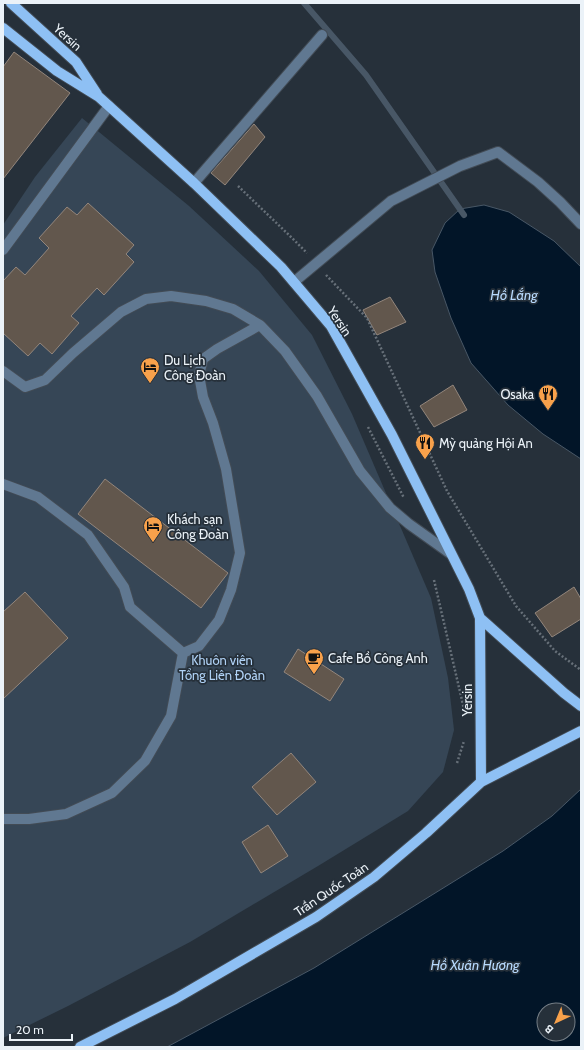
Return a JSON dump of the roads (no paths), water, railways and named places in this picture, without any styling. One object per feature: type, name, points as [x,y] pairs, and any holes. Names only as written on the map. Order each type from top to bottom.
[{"type":"main road","name":"Yersin","points":[[11,3],[76,62],[99,97]]},
{"type":"main road","name":"Yersin","points":[[3,28],[57,71],[99,97],[194,183],[282,267],[331,326],[392,435],[469,590],[480,618],[481,782]]},
{"type":"main road","name":"Yersin","points":[[480,618],[564,693],[579,702]]},
{"type":"main road","name":"Trần Quốc Toản","points":[[80,1047],[175,999],[316,917],[374,877],[426,833],[481,782],[581,731]]},
{"type":"lane","points":[[194,183],[322,35]]},
{"type":"lane","points":[[3,250],[109,106]]},
{"type":"lane","points":[[294,282],[391,201],[460,166],[498,152],[538,182],[581,224]]},
{"type":"lane","points":[[3,372],[25,387],[44,380],[121,312],[146,299],[171,296],[206,301],[233,309],[260,325],[285,351],[316,396],[360,472],[390,508],[409,524],[451,554]]},
{"type":"lane","points":[[184,653],[199,646],[219,620],[231,590],[240,553],[226,469],[204,397],[199,375],[203,359],[217,349],[260,325]]},
{"type":"lane","points":[[3,484],[38,497],[88,535],[124,587],[130,607],[184,653]]},
{"type":"lane","points":[[3,819],[29,819],[66,814],[112,793],[145,761],[171,716],[184,653]]},
{"type":"water","name":"Hồ Lắng","points":[[484,205],[509,212],[554,241],[581,267],[581,459],[543,434],[508,405],[471,363],[451,318],[435,272],[432,250],[445,223],[460,209]]},
{"type":"water","name":"Hồ Xuân Hương","points":[[581,789],[581,1047],[167,1047],[314,968],[503,851],[552,816]]},
{"type":"waterway","points":[[304,3],[366,75],[464,215]]},
{"type":"place","name":"Du Lịch Công Đoàn","points":[[150,384]]},
{"type":"place","name":"Osaka","points":[[548,411]]},
{"type":"place","name":"Mỳ quảng Hội An","points":[[425,460]]},
{"type":"place","name":"Khách sạn Công Đoàn","points":[[153,543]]},
{"type":"place","name":"Cafe Bồ Công Anh","points":[[314,675]]},
{"type":"park label","name":"Khuôn viên Tổng Liên Đoàn","points":[[222,668]]}]
